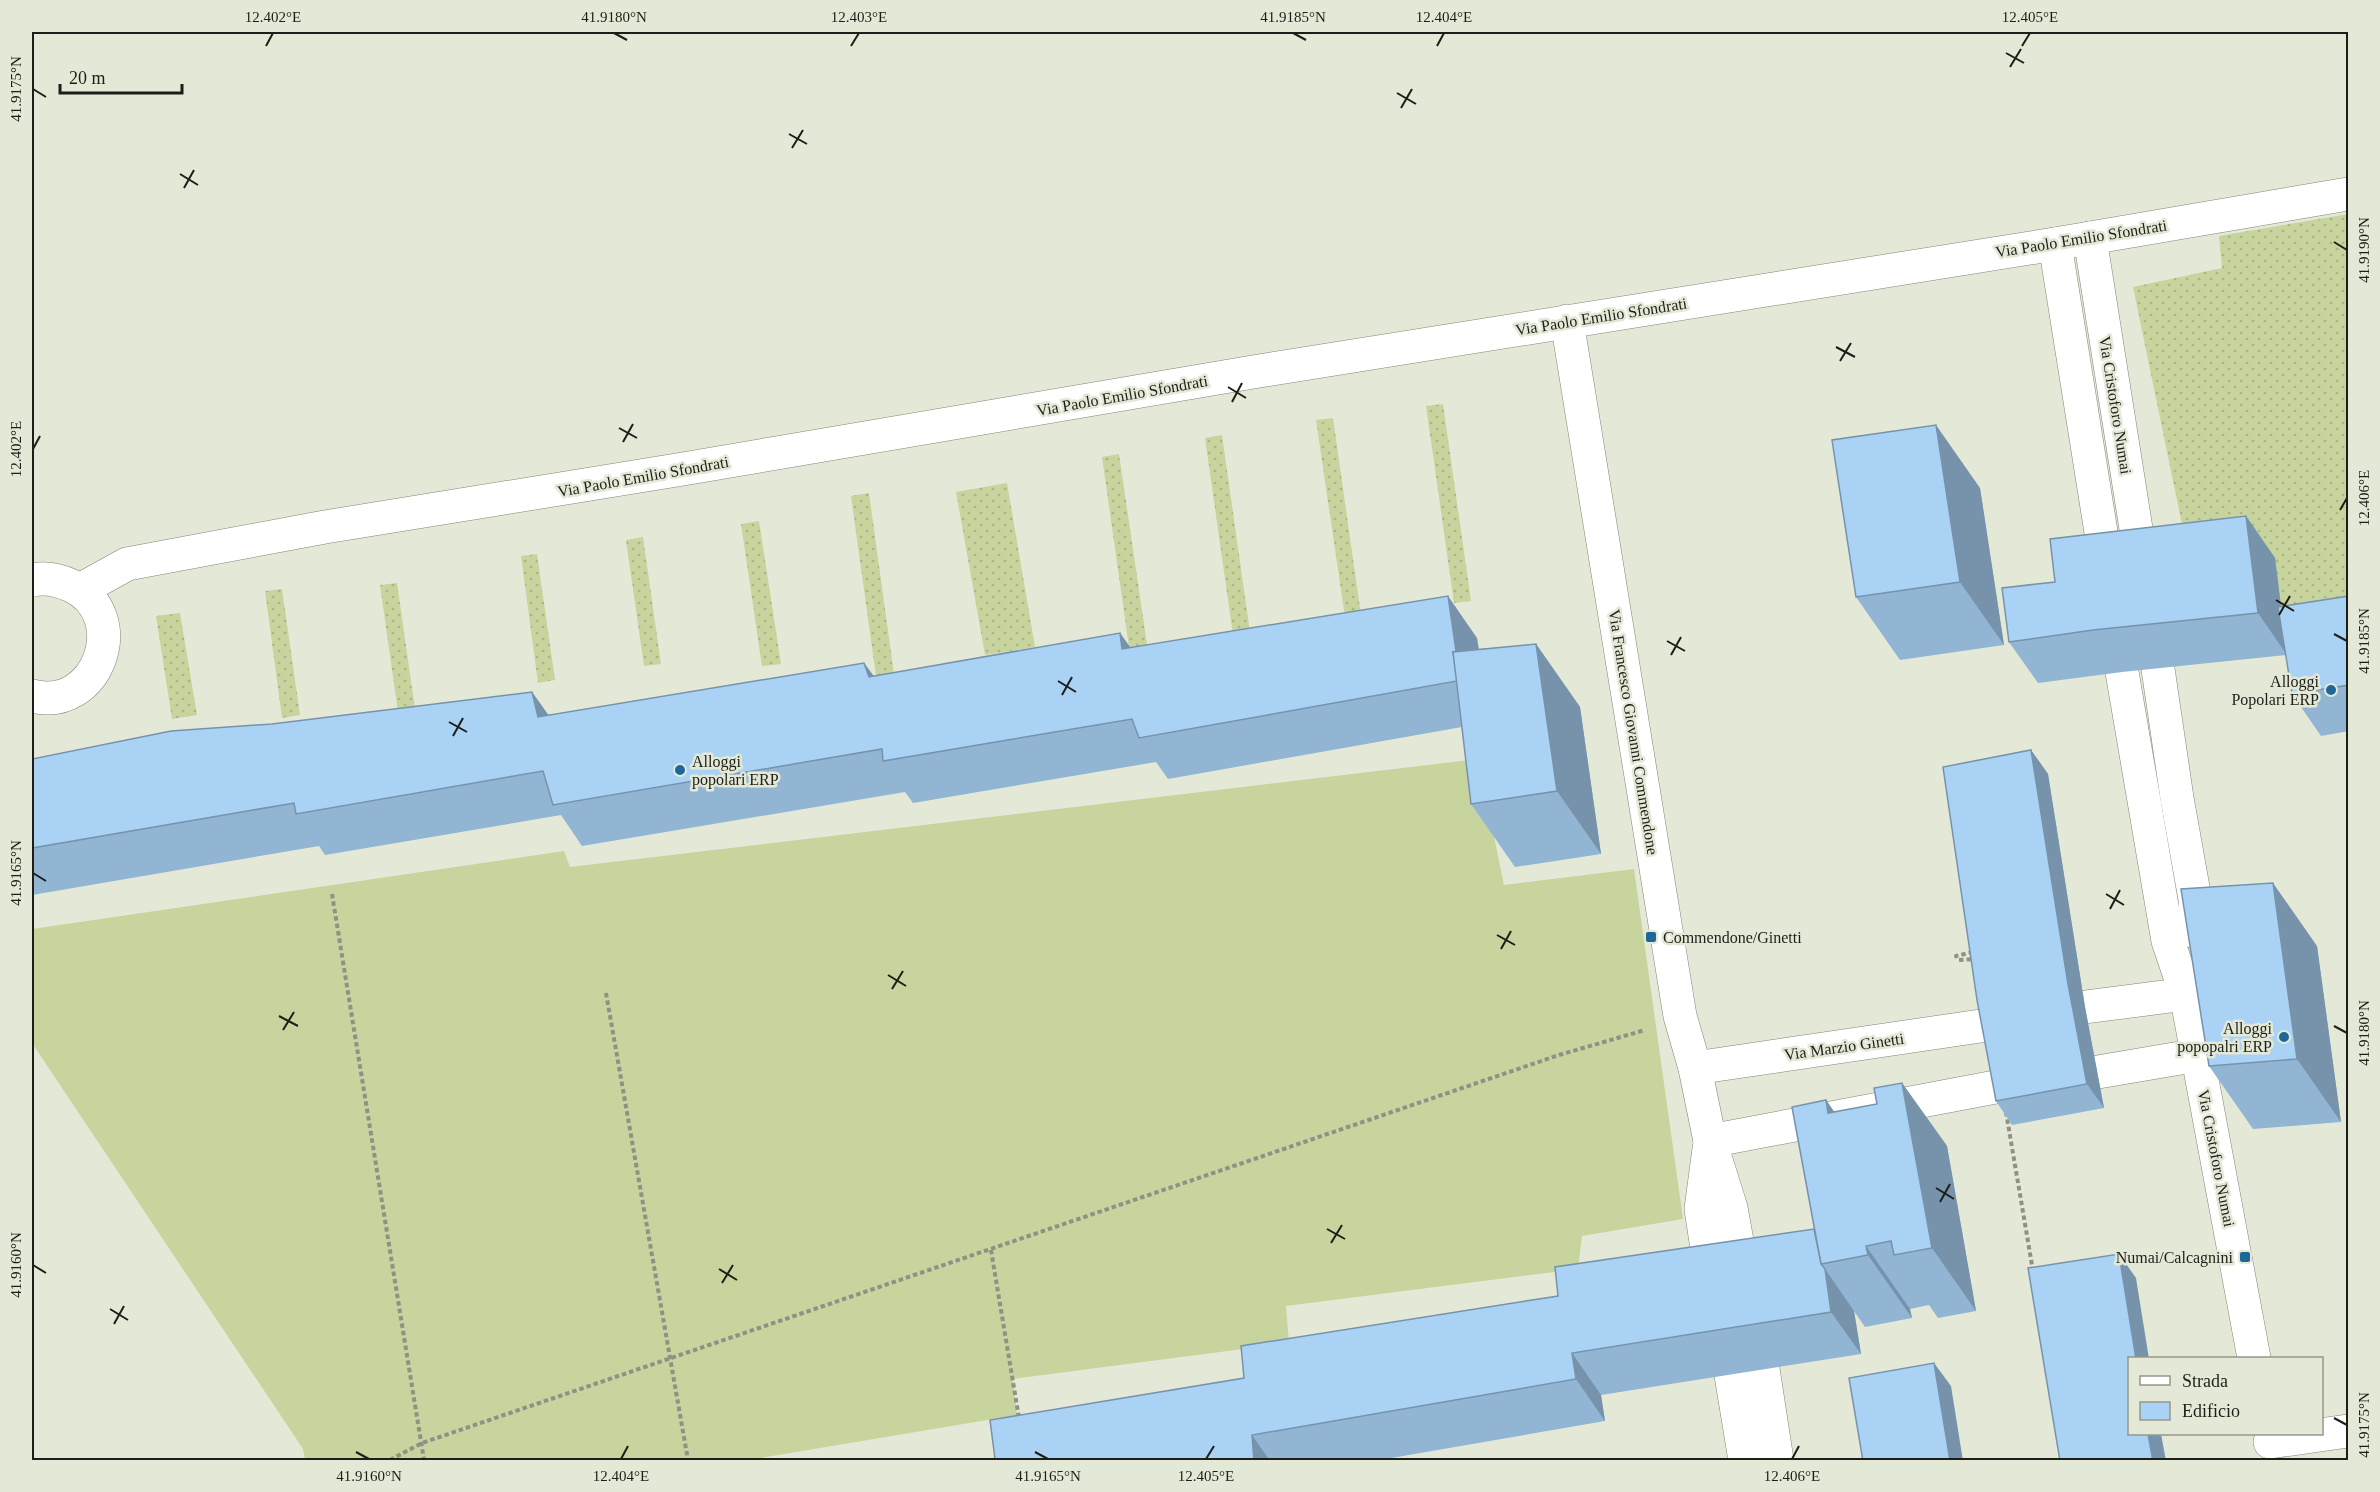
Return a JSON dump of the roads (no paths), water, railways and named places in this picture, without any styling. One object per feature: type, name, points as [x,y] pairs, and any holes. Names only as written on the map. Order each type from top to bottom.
[{"type":"street","name":"Via Paolo Emilio Sfondrati","points":[[80,590],[127,564],[236,543],[1567,321],[2055,244],[2349,194]]},
{"type":"street","name":"Via Cristoforo Numai","points":[[2090,238],[2142,573]]},
{"type":"street","points":[[2055,244],[2108,578]]},
{"type":"street","name":"Via Francesco Giovanni Commendone","points":[[1567,321],[1680,1016],[1695,1068],[1710,1142],[1731,1208],[1729,1287]]},
{"type":"street","points":[[32,580],[40,578],[61,581],[80,590],[93,604],[102,621],[104,640],[100,659],[91,676],[77,689],[59,696],[40,698],[32,696]]},
{"type":"street","name":"Via Cristoforo Numai","points":[[2158,669],[2198,914],[2197,934],[2186,994]]},
{"type":"street","name":"Via Cristoforo Numai","points":[[2122,672],[2168,941],[2186,994],[2254,1357]]},
{"type":"street","points":[[2085,1007],[2186,994]]},
{"type":"street","name":"Via Marzio Ginetti","points":[[1695,1068],[1994,1024]]},
{"type":"street","points":[[2098,1072],[2198,1055]]},
{"type":"street","points":[[1710,1142],[2006,1096]]},
{"type":"street","points":[[1763,1370],[1777,1461]]},
{"type":"street","points":[[1731,1375],[1745,1461]]},
{"type":"street","points":[[2270,1445],[2349,1431]]},
{"type":"place","name":"Alloggi Popolari ERP","points":[[2331,690]]},
{"type":"place","name":"Alloggi popolari ERP","points":[[680,770]]},
{"type":"place","name":"Commendone/Ginetti","points":[[1651,937]]},
{"type":"place","name":"Alloggi popopalri ERP","points":[[2284,1037]]},
{"type":"place","name":"Numai/Calcagnini","points":[[2245,1257]]}]
